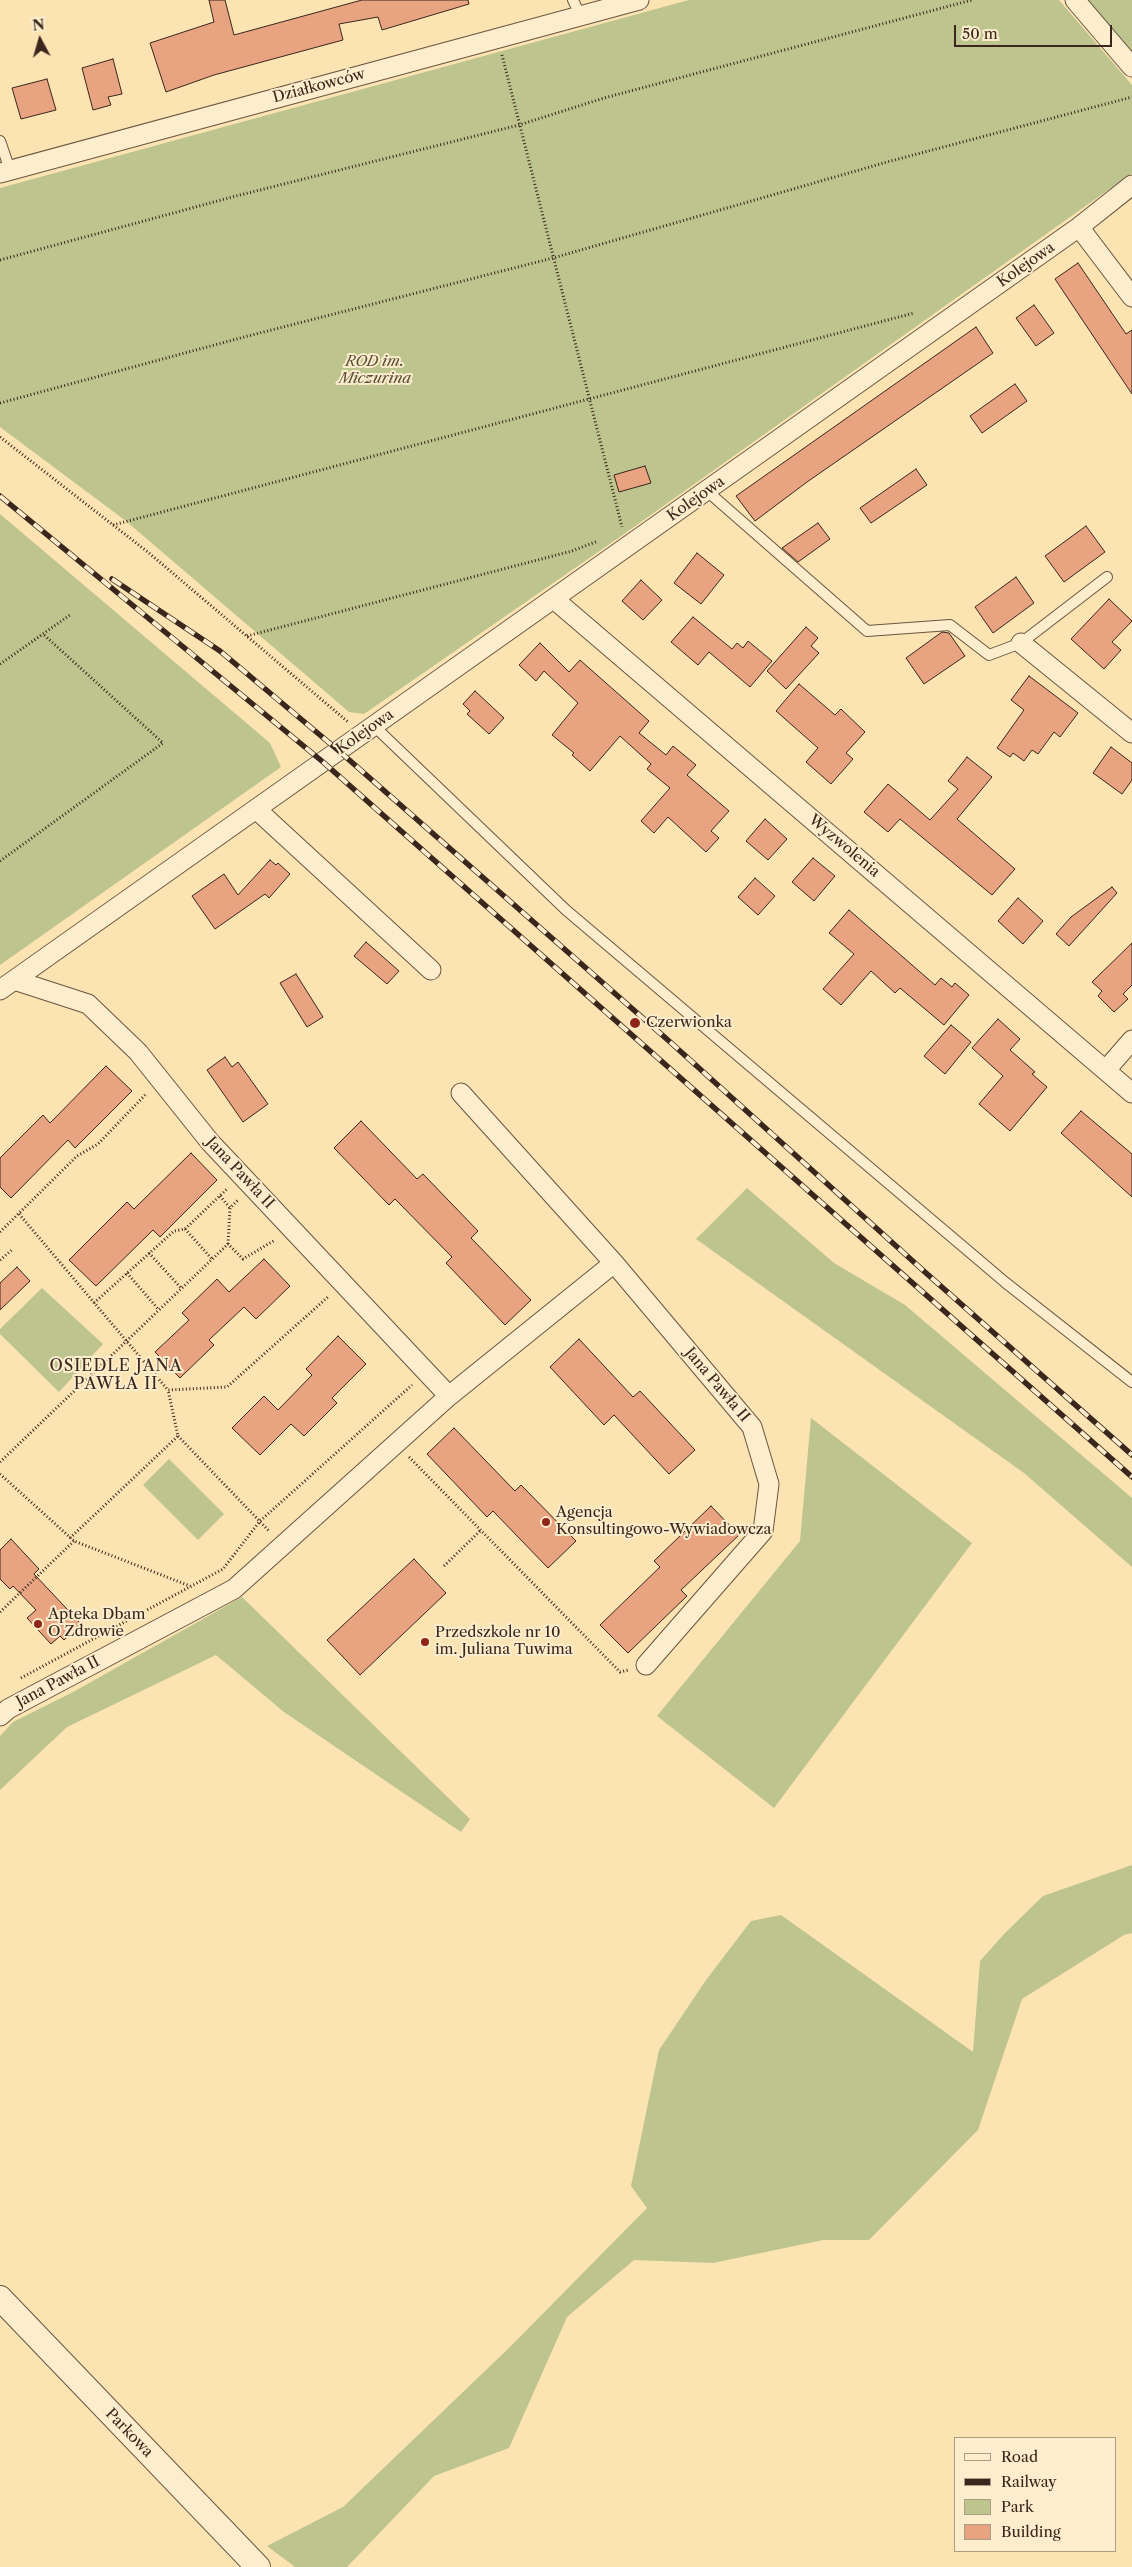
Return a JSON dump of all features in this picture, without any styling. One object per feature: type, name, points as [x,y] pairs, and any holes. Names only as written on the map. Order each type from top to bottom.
[{"type":"street","name":"Działkowców","points":[[5,172],[498,38],[576,8],[639,0]]},
{"type":"street","points":[[1075,0],[1132,67]]},
{"type":"street","name":"Kolejowa","points":[[7,985],[707,492],[1079,227],[1132,185]]},
{"type":"street","points":[[1079,227],[1132,297]]},
{"type":"street","name":"Wyzwolenia","points":[[555,600],[1132,1093]]},
{"type":"street","points":[[1022,643],[1120,726],[1132,733]]},
{"type":"street","points":[[256,809],[431,970]]},
{"type":"street","name":"Jana Pawła II","points":[[7,985],[88,1004],[138,1052],[210,1142],[449,1396]]},
{"type":"street","points":[[1106,1070],[1132,1040]]},
{"type":"street","name":"Jana Pawła II","points":[[461,1093],[614,1263],[752,1427],[769,1484],[763,1531],[646,1665]]},
{"type":"street","name":"Jana Pawła II","points":[[0,1716],[8,1709],[234,1589],[449,1396],[614,1263]]},
{"type":"street","name":"Parkowa","points":[[0,2298],[258,2567]]},
{"type":"lane","points":[[0,141],[5,172]]},
{"type":"lane","points":[[707,492],[867,631],[950,625],[989,656],[1022,643],[1107,577]]},
{"type":"lane","points":[[368,730],[566,910],[1006,1283],[1132,1382]]},
{"type":"path","points":[[0,260],[236,196],[519,125],[604,98],[972,0]]},
{"type":"path","points":[[498,38],[620,522],[632,545]]},
{"type":"path","points":[[0,403],[244,337],[553,258],[887,162],[1132,97]]},
{"type":"path","points":[[113,525],[914,313]]},
{"type":"path","points":[[0,438],[113,525],[247,636],[368,730]]},
{"type":"path","points":[[614,530],[620,522]]},
{"type":"path","points":[[247,636],[572,551],[599,541]]},
{"type":"path","points":[[0,664],[70,615]]},
{"type":"path","points":[[0,861],[163,743],[43,634]]},
{"type":"path","points":[[0,1232],[77,1156],[98,1144],[160,1080]]},
{"type":"path","points":[[94,1303],[174,1231],[185,1229],[220,1196],[247,1181]]},
{"type":"path","points":[[0,1462],[228,1244],[230,1208],[247,1181]]},
{"type":"path","points":[[220,1196],[230,1208]]},
{"type":"path","points":[[19,1214],[168,1390],[178,1436],[283,1545]]},
{"type":"path","points":[[185,1229],[212,1259]]},
{"type":"path","points":[[228,1244],[243,1259],[292,1230]]},
{"type":"path","points":[[0,1260],[13,1249]]},
{"type":"path","points":[[149,1253],[181,1288]]},
{"type":"path","points":[[127,1273],[159,1310]]},
{"type":"path","points":[[168,1390],[227,1387],[343,1284]]},
{"type":"path","points":[[19,1679],[224,1569],[260,1522],[426,1372]]},
{"type":"path","points":[[70,1538],[178,1436]]},
{"type":"path","points":[[396,1444],[620,1672],[646,1665]]},
{"type":"path","points":[[0,1474],[74,1541],[219,1597]]},
{"type":"path","points":[[444,1566],[481,1530]]},
{"type":"path","points":[[0,1612],[74,1541]]},
{"type":"green space","name":"ROD im. Miczurina","points":[[689,0],[1059,0],[1132,85],[1132,173],[624,534],[364,714],[349,712],[126,521],[0,427],[0,188]]},
{"type":"green space","points":[[1086,0],[1132,0],[1132,59]]},
{"type":"green space","points":[[0,514],[270,743],[281,767],[0,965]]},
{"type":"green space","points":[[747,1188],[834,1263],[905,1305],[1132,1498],[1132,1567],[1024,1473],[696,1239]]},
{"type":"green space","points":[[42,1288],[103,1344],[59,1392],[0,1334],[0,1329]]},
{"type":"green space","points":[[811,1418],[972,1543],[774,1808],[657,1716],[800,1541]]},
{"type":"green space","points":[[169,1459],[224,1514],[198,1540],[143,1485]]},
{"type":"green space","points":[[242,1597],[470,1819],[461,1832],[284,1712],[216,1655],[67,1727],[0,1790],[0,1736],[13,1722],[75,1691]]},
{"type":"green space","points":[[1132,1865],[1132,1933],[1124,1935],[1022,1999],[978,2130],[869,2240],[823,2240],[713,2263],[634,2260],[567,2317],[509,2448],[434,2476],[347,2567],[295,2567],[267,2546],[343,2507],[509,2348],[647,2208],[631,2186],[659,2050],[706,1980],[751,1921],[781,1915],[973,2052],[980,1961],[1005,1933],[1043,1896]]},
{"type":"building","points":[[209,0],[225,0],[234,35],[362,0],[468,0],[469,4],[382,30],[378,17],[339,24],[343,40],[214,75],[166,92],[150,43],[214,22]]},
{"type":"building","points":[[113,59],[122,94],[108,97],[111,105],[93,110],[82,68]]},
{"type":"building","points":[[47,79],[56,110],[21,119],[12,88]]},
{"type":"building","points":[[1078,263],[1126,334],[1132,330],[1132,394],[1055,279]]},
{"type":"building","points":[[1034,305],[1054,333],[1036,346],[1016,318]]},
{"type":"building","points":[[976,327],[993,353],[807,482],[755,521],[736,496]]},
{"type":"building","points":[[1015,384],[1027,401],[982,433],[970,416]]},
{"type":"building","points":[[645,466],[651,483],[619,492],[614,475]]},
{"type":"building","points":[[916,469],[927,485],[871,523],[860,508]]},
{"type":"building","points":[[818,523],[830,539],[798,562],[782,548]]},
{"type":"building","points":[[1086,526],[1105,552],[1064,582],[1045,556]]},
{"type":"building","points":[[697,553],[724,575],[701,604],[674,583]]},
{"type":"building","points":[[1016,577],[1034,603],[993,633],[975,607]]},
{"type":"building","points":[[641,580],[662,600],[643,620],[622,601]]},
{"type":"building","points":[[1109,599],[1132,621],[1112,642],[1121,650],[1104,669],[1071,639]]},
{"type":"building","points":[[693,617],[732,649],[737,643],[743,648],[748,641],[772,661],[750,687],[709,652],[698,665],[671,642]]},
{"type":"building","points":[[806,627],[818,638],[811,646],[819,653],[786,689],[767,671]]},
{"type":"building","points":[[942,632],[949,633],[965,656],[924,684],[906,658]]},
{"type":"building","points":[[540,643],[569,672],[580,660],[649,721],[639,733],[666,755],[673,746],[696,765],[687,775],[729,811],[711,831],[719,838],[706,852],[668,817],[654,833],[641,821],[670,788],[647,769],[651,764],[620,736],[590,771],[572,755],[574,753],[552,735],[578,703],[544,671],[536,681],[519,665]]},
{"type":"building","points":[[1029,676],[1078,713],[1060,737],[1054,732],[1038,754],[1032,750],[1024,761],[1013,753],[1010,757],[997,748],[1024,710],[1011,700]]},
{"type":"building","points":[[799,684],[835,715],[841,709],[865,732],[846,753],[853,759],[831,784],[806,762],[818,748],[776,711]]},
{"type":"building","points":[[475,691],[504,718],[489,734],[467,714],[470,711],[463,704]]},
{"type":"building","points":[[1111,747],[1132,763],[1132,780],[1122,794],[1093,773]]},
{"type":"building","points":[[967,757],[992,777],[957,819],[1015,869],[992,895],[900,819],[888,832],[864,812],[888,784],[930,820],[958,789],[948,781]]},
{"type":"building","points":[[765,819],[787,839],[768,860],[746,841]]},
{"type":"building","points":[[813,858],[835,876],[814,901],[792,882]]},
{"type":"building","points":[[270,860],[276,865],[278,863],[290,874],[269,898],[265,894],[215,929],[192,896],[224,874],[238,895]]},
{"type":"building","points":[[755,878],[775,896],[758,915],[738,897]]},
{"type":"building","points":[[1112,887],[1117,893],[1069,946],[1056,934],[1071,917]]},
{"type":"building","points":[[1018,898],[1043,921],[1023,944],[998,921]]},
{"type":"building","points":[[849,910],[935,985],[941,978],[952,987],[955,983],[969,995],[944,1025],[900,988],[895,993],[871,971],[841,1005],[823,989],[854,954],[829,933]]},
{"type":"building","points":[[366,942],[399,971],[387,984],[354,956]]},
{"type":"building","points":[[1132,943],[1132,985],[1123,994],[1128,999],[1114,1012],[1098,996],[1102,991],[1092,982]]},
{"type":"building","points":[[296,974],[323,1017],[307,1027],[280,983]]},
{"type":"building","points":[[998,1019],[1020,1039],[1010,1050],[1035,1072],[1032,1074],[1047,1087],[1010,1131],[979,1104],[1003,1076],[972,1048]]},
{"type":"building","points":[[951,1025],[971,1042],[945,1074],[924,1056]]},
{"type":"building","points":[[225,1057],[232,1067],[238,1062],[268,1104],[243,1122],[207,1070]]},
{"type":"building","points":[[106,1066],[132,1091],[75,1148],[68,1140],[11,1198],[0,1187],[0,1158],[43,1115],[50,1123]]},
{"type":"building","points":[[1081,1111],[1132,1154],[1132,1197],[1061,1133]]},
{"type":"building","points":[[361,1121],[417,1179],[423,1174],[478,1231],[471,1238],[531,1300],[505,1325],[446,1263],[452,1257],[395,1199],[389,1205],[334,1148]]},
{"type":"building","points":[[191,1153],[217,1180],[160,1237],[153,1230],[96,1286],[69,1260],[127,1202],[134,1209]]},
{"type":"building","points":[[264,1259],[290,1286],[256,1319],[244,1307],[209,1340],[214,1345],[180,1378],[155,1352],[189,1320],[182,1313],[217,1279],[229,1292]]},
{"type":"building","points":[[17,1267],[30,1281],[0,1310],[0,1283]]},
{"type":"building","points":[[338,1336],[366,1364],[332,1398],[337,1403],[304,1436],[291,1424],[260,1455],[232,1428],[264,1396],[278,1410],[312,1375],[306,1369]]},
{"type":"building","points":[[579,1339],[633,1397],[640,1391],[695,1450],[669,1474],[614,1415],[604,1425],[550,1367]]},
{"type":"building","points":[[454,1428],[515,1491],[521,1485],[576,1541],[548,1568],[493,1511],[487,1517],[427,1454]]},
{"type":"building","points":[[711,1506],[739,1535],[681,1590],[687,1596],[628,1653],[600,1625],[660,1567],[654,1561]]},
{"type":"building","points":[[11,1539],[39,1569],[34,1574],[81,1624],[64,1640],[60,1636],[51,1644],[27,1618],[36,1610],[13,1586],[10,1589],[0,1579],[0,1550]]},
{"type":"building","points":[[414,1559],[446,1593],[360,1675],[327,1640]]},
{"type":"railway","points":[[0,496],[323,762],[1132,1477]]},
{"type":"railway","points":[[112,579],[220,651],[339,751],[669,1041],[926,1273],[1132,1455]]},
{"type":"place","name":"Czerwionka","points":[[635,1023]]},
{"type":"place","name":"Agencja Konsultingowo-Wywiadowcza","points":[[546,1522]]},
{"type":"place","name":"Apteka Dbam O Zdrowie","points":[[38,1624]]},
{"type":"place","name":"Przedszkole nr 10 im. Juliana Tuwima","points":[[425,1642]]},
{"type":"district","name":"OSIEDLE JANA PAWŁA II","points":[[116,1375]]}]
